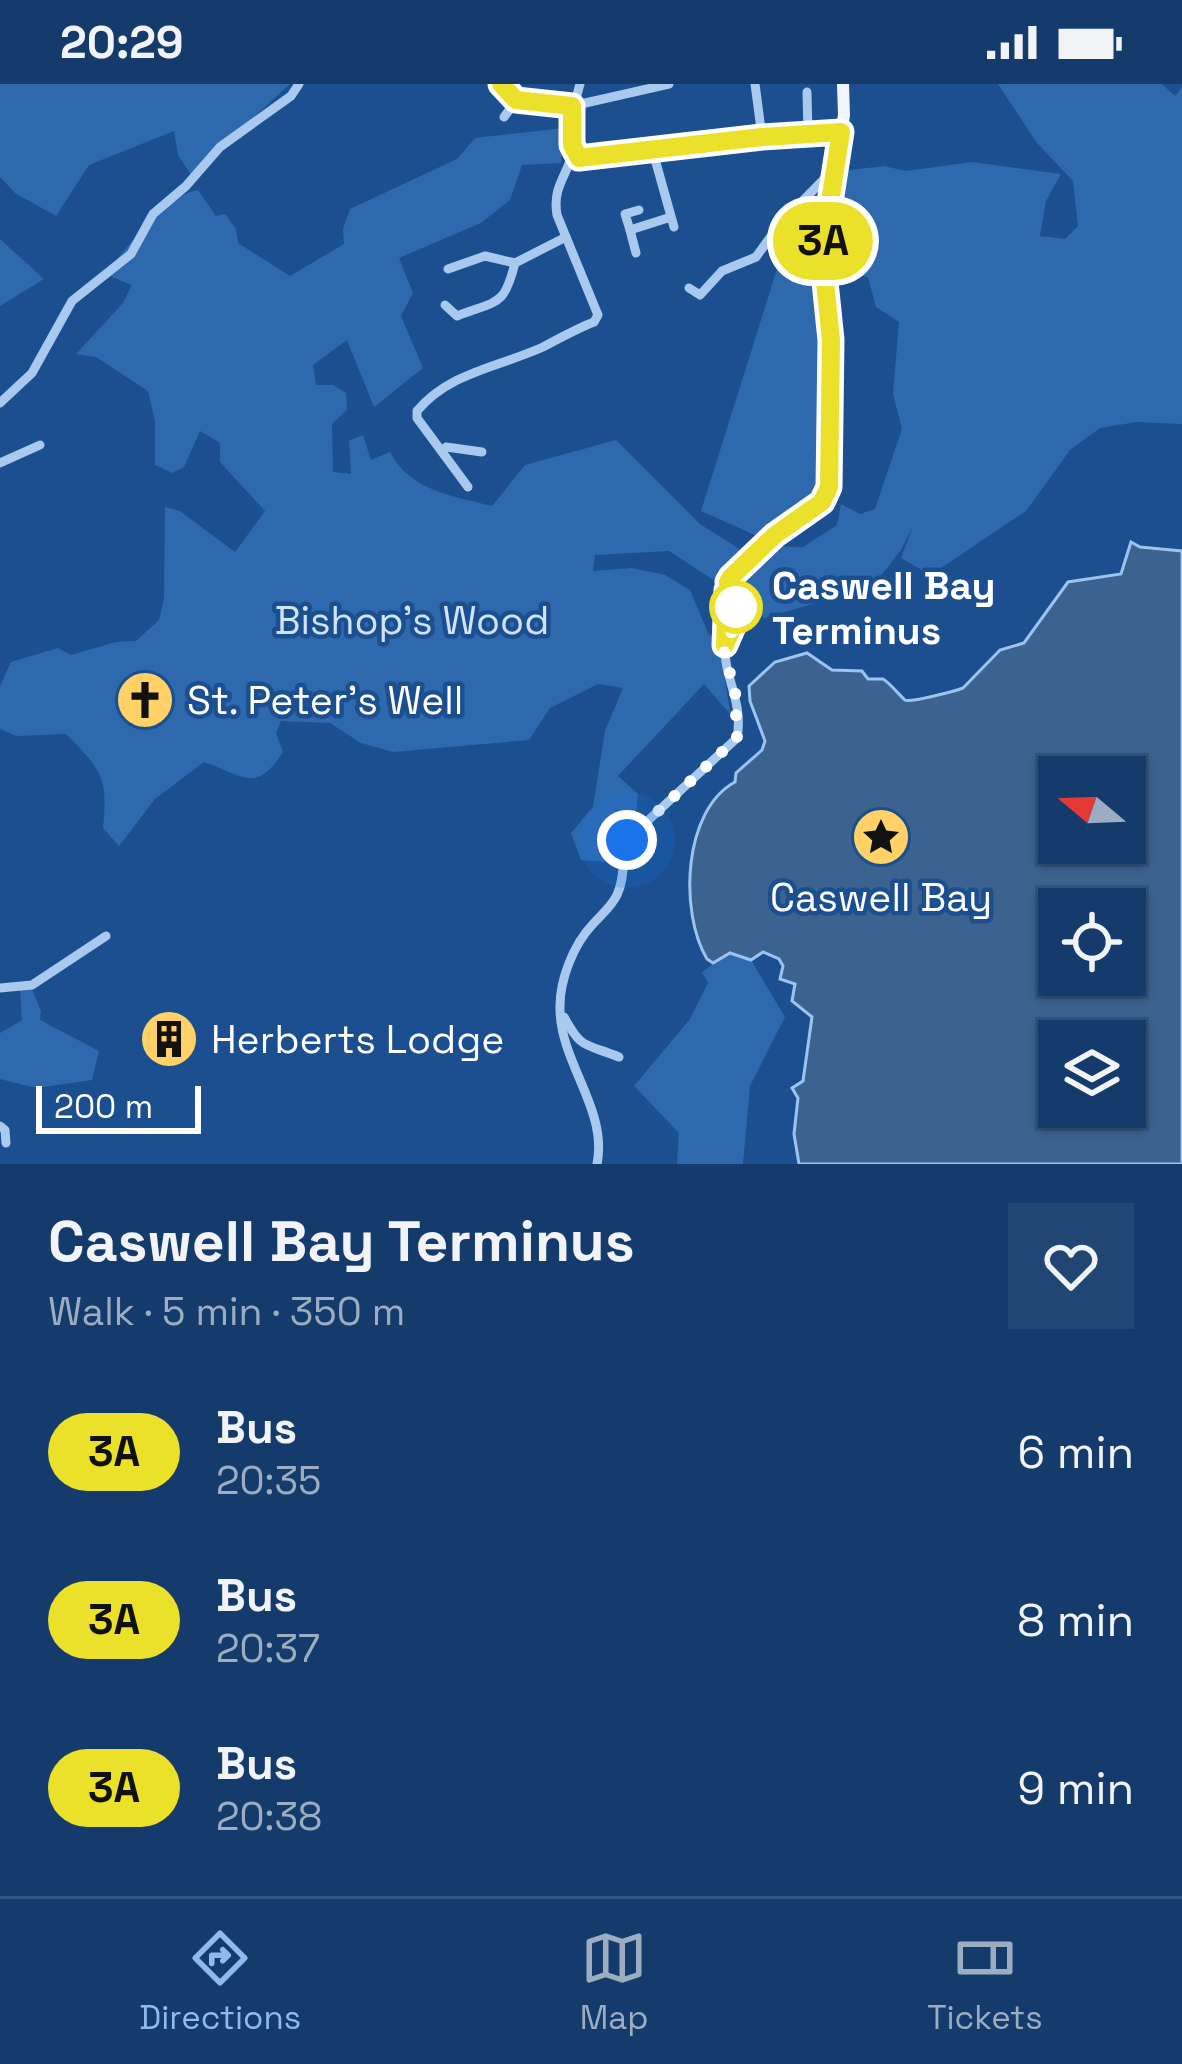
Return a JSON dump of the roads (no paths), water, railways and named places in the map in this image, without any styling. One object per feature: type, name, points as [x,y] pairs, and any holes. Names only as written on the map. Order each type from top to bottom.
[{"type":"main road","points":[[725,645],[728,582],[775,535],[822,502],[829,487],[831,340],[822,253],[841,132],[843,84]]},
{"type":"street","points":[[0,403],[32,373],[72,301],[131,254],[153,214],[220,147],[291,96],[299,84]]},
{"type":"street","points":[[501,84],[516,100],[572,106],[670,84]]},
{"type":"street","points":[[468,487],[417,411],[433,394],[493,363],[594,322],[597,309],[554,199],[573,153],[572,106],[580,84]]},
{"type":"street","points":[[755,84],[762,137]]},
{"type":"street","points":[[807,92],[808,134]]},
{"type":"street","points":[[504,117],[516,100]]},
{"type":"street","points":[[573,153],[579,158],[841,132]]},
{"type":"street","points":[[630,230],[673,222],[652,152]]},
{"type":"street","points":[[689,288],[700,295],[722,271],[756,257],[780,224],[836,167]]},
{"type":"street","points":[[636,253],[622,215],[639,210]]},
{"type":"street","points":[[448,268],[485,256],[515,263],[566,237]]},
{"type":"street","points":[[445,305],[457,316],[502,298],[515,263]]},
{"type":"street","points":[[0,463],[40,445]]},
{"type":"street","points":[[444,450],[482,452]]},
{"type":"street","points":[[597,1164],[600,1133],[563,1036],[563,982],[578,942],[610,907],[621,886],[627,840],[737,738],[735,688],[725,645]]},
{"type":"street","points":[[0,988],[32,985],[100,937]]},
{"type":"street","points":[[560,1013],[571,1035],[581,1043],[619,1057]]},
{"type":"street","points":[[0,1126],[6,1144]]},
{"type":"place","name":"Caswell Bay Terminus","points":[[736,607]]},
{"type":"place","name":"St. Peter's Well","points":[[145,700]]},
{"type":"place","name":"Caswell Bay","points":[[881,837]]},
{"type":"place","name":"Herberts Lodge","points":[[169,1039]]},
{"type":"park label","name":"Bishop's Wood","points":[[412,620]]}]
